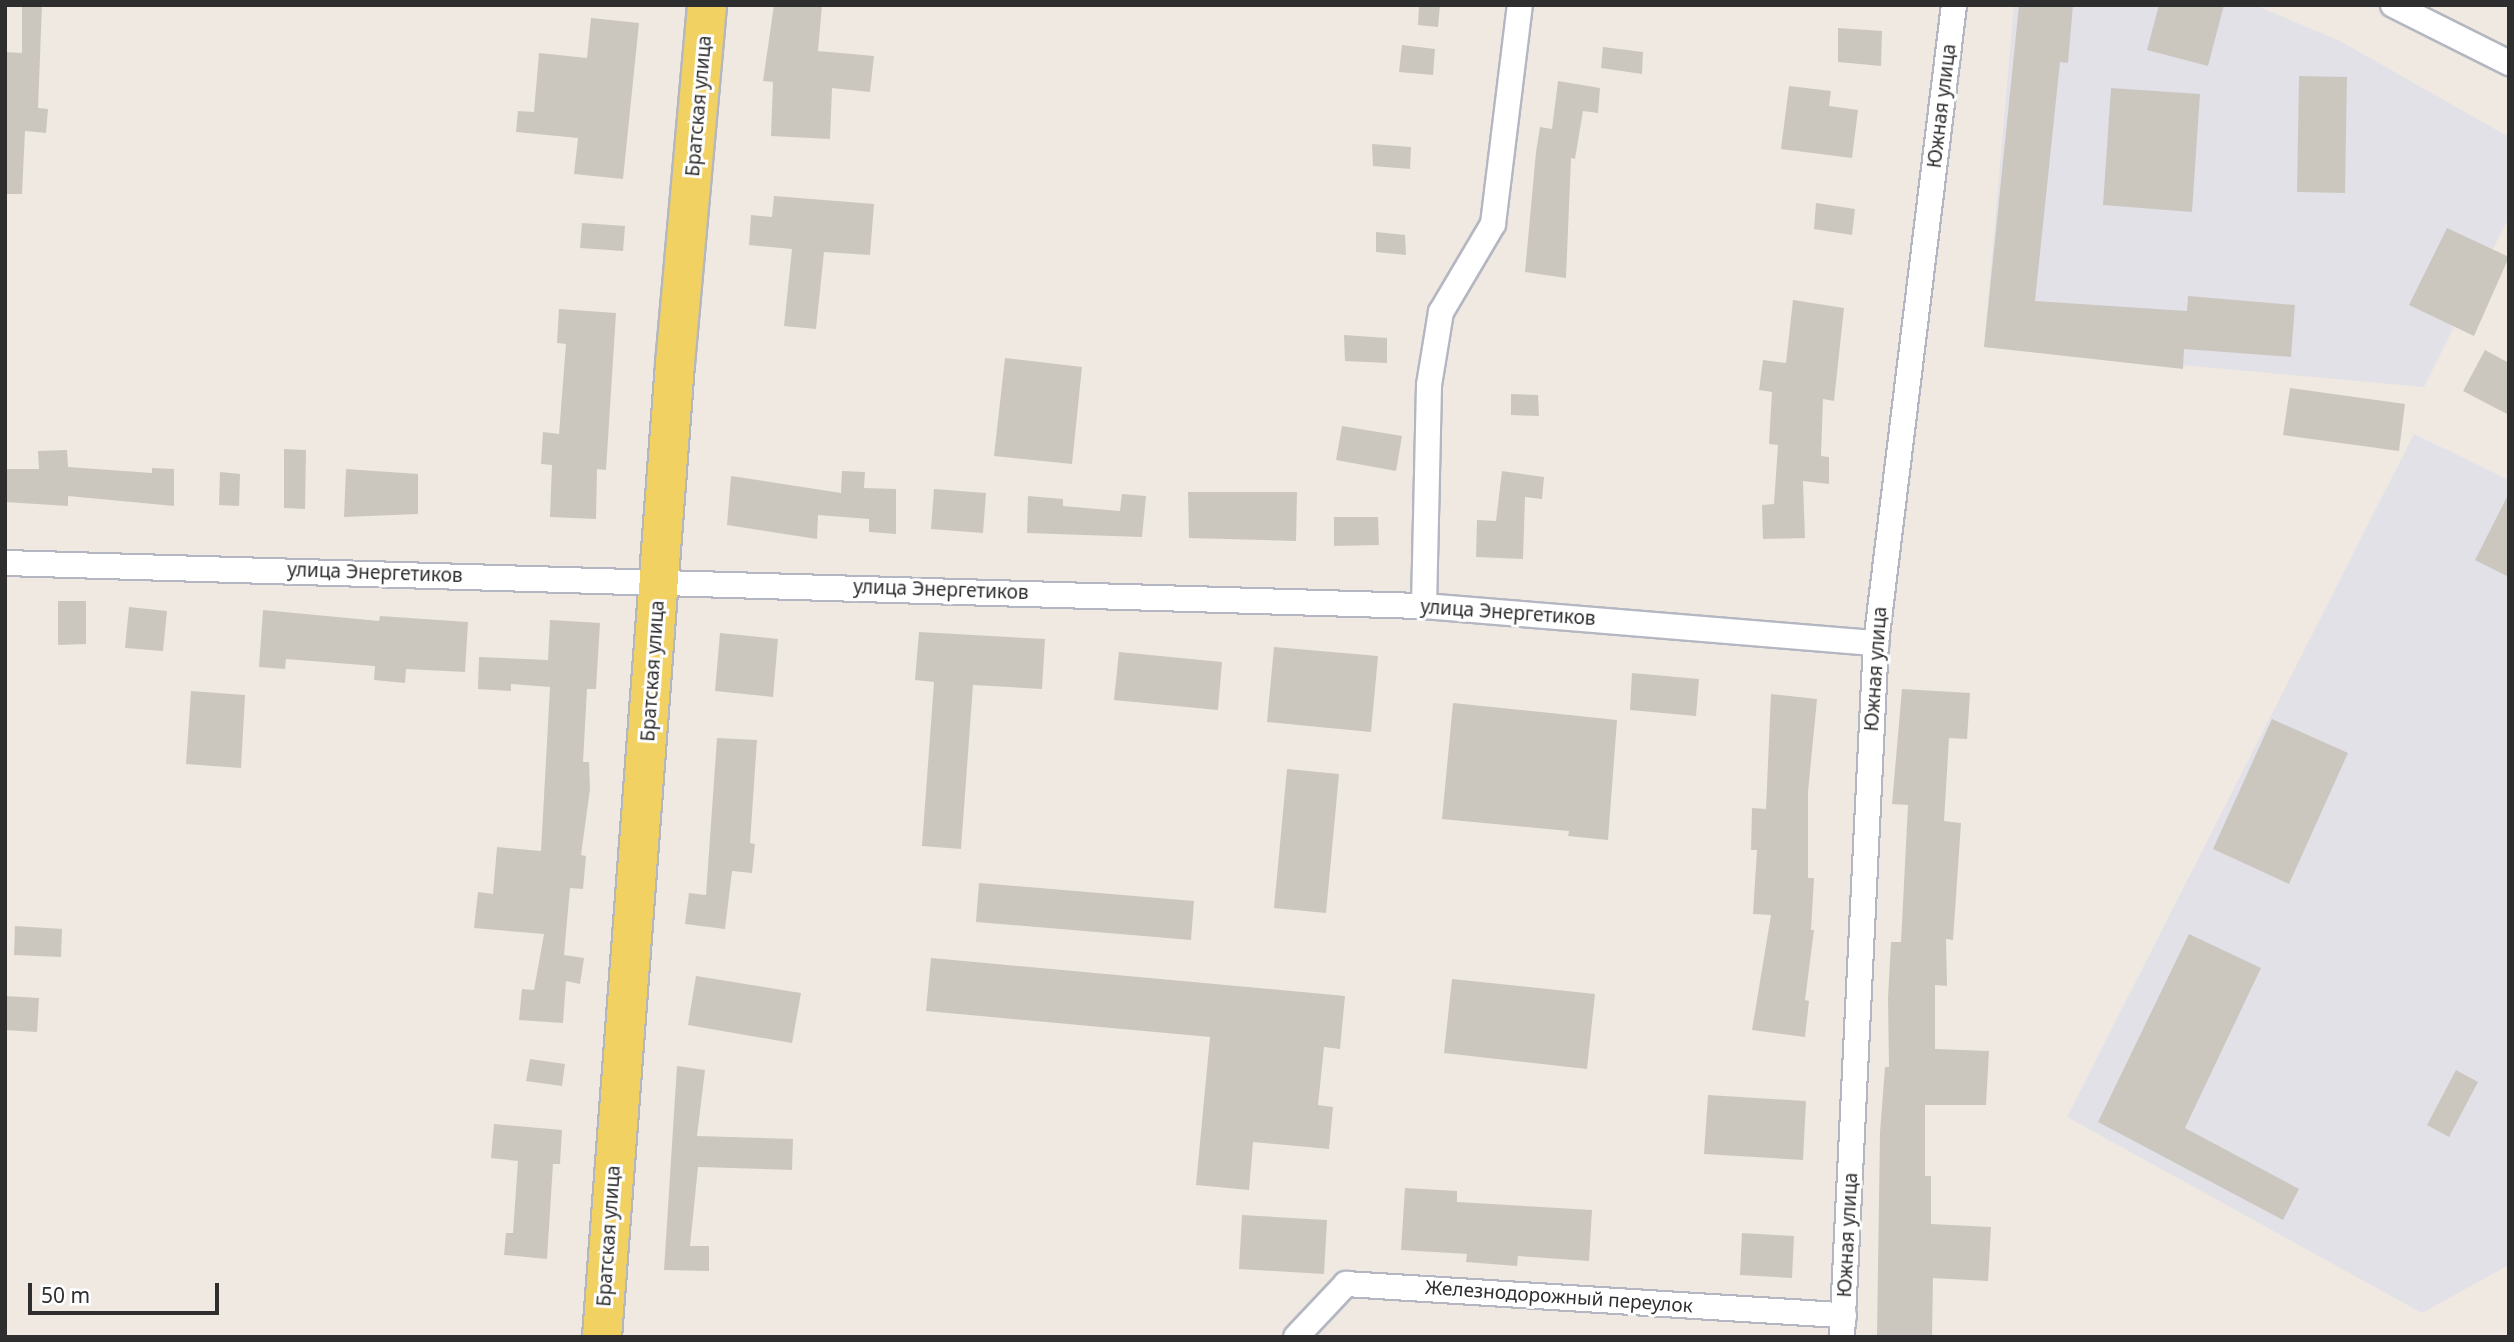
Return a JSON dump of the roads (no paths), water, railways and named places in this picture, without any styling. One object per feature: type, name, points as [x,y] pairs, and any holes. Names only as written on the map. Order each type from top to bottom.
[{"type":"main road","name":"Братская улица","points":[[602,1337],[707,5]]},
{"type":"street","points":[[1424,606],[1429,385],[1441,312],[1493,223],[1520,5]]},
{"type":"street","name":"Южная улица","points":[[1843,1326],[1876,643],[1954,5]]},
{"type":"street","points":[[2393,5],[2509,63]]},
{"type":"street","name":"улица Энергетиков","points":[[5,563],[1424,606],[1876,643]]},
{"type":"street","name":"Железнодорожный переулок","points":[[1296,1337],[1346,1284],[1843,1326]]}]
